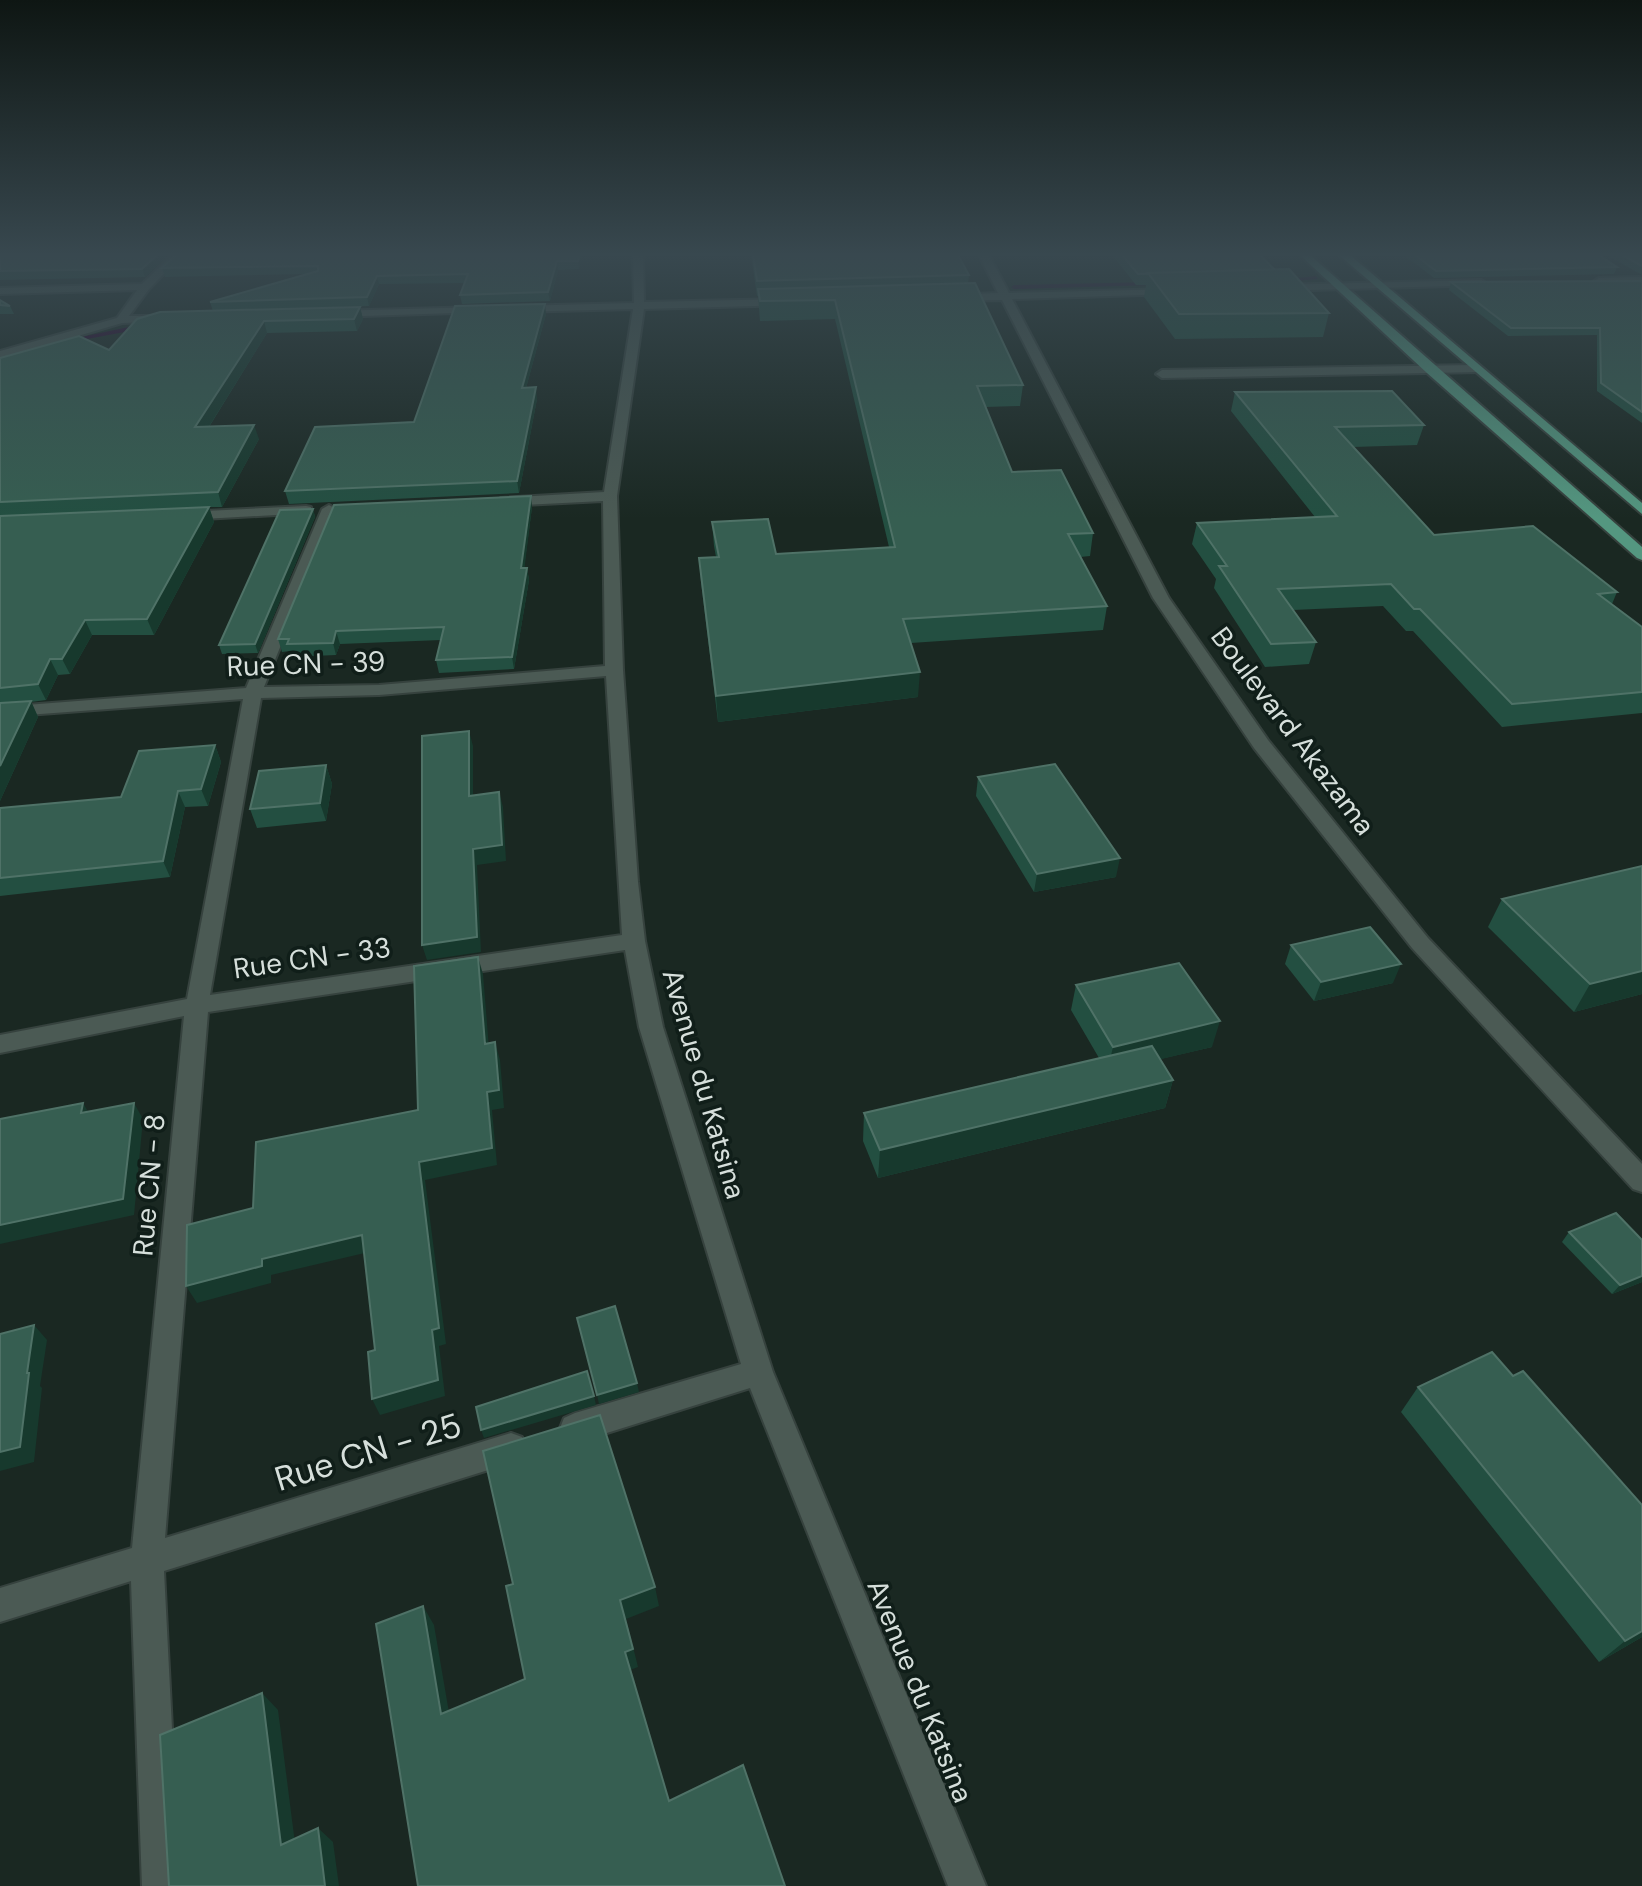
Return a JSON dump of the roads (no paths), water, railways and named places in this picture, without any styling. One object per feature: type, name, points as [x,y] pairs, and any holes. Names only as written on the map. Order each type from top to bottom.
[{"type":"main road","points":[[1401,343],[1642,555]]},
{"type":"main road","points":[[1445,343],[1642,510]]},
{"type":"street","points":[[0,355],[41,343]]},
{"type":"street","name":"Avenue du Katsina","points":[[633,343],[610,496],[614,670],[634,941],[651,1027],[758,1372],[967,1886]]},
{"type":"street","name":"Boulevard Akazama","points":[[1030,343],[1161,598],[1261,744],[1420,943],[1642,1181]]},
{"type":"street","points":[[1162,374],[1475,369]]},
{"type":"street","points":[[492,503],[610,496]]},
{"type":"street","name":"Rue CN - 8","points":[[161,1886],[147,1560],[197,1005],[230,835],[253,693],[337,509],[172,516]]},
{"type":"street","name":"Rue CN - 39","points":[[0,712],[253,693],[379,690],[614,670]]},
{"type":"street","name":"Rue CN - 33","points":[[0,1044],[197,1005],[634,941]]},
{"type":"street","name":"Rue CN - 25","points":[[0,1605],[758,1372]]}]
